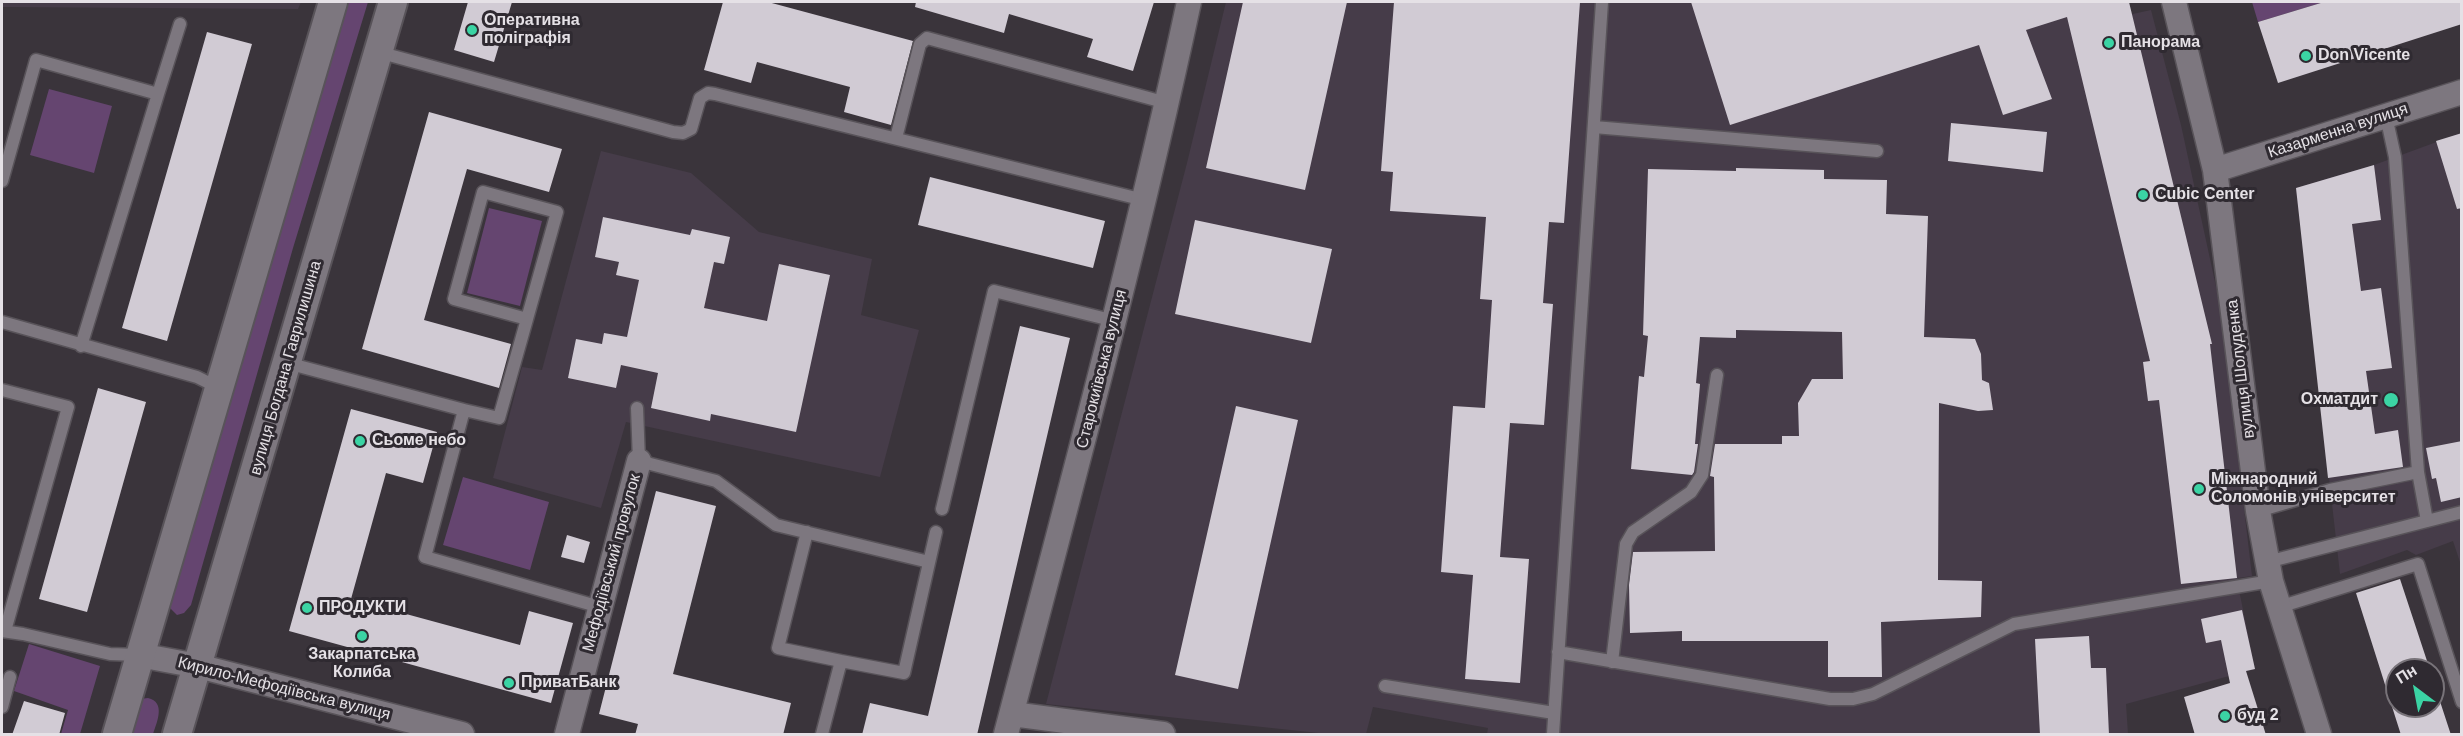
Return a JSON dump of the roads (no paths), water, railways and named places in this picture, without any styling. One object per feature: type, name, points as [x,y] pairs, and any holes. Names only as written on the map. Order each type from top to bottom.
[{"type":"street","points":[[117,735],[333,2]]},
{"type":"street","name":"вулиця Богдана Гаврилишина","points":[[177,735],[393,2]]},
{"type":"street","name":"Старокиївська вулиця","points":[[1009,724],[1115,321],[1189,2]]},
{"type":"street","name":"вулиця Шолуденка","points":[[2174,2],[2215,170],[2258,511],[2269,571],[2278,607],[2319,735]]},
{"type":"street","name":"Казарменна вулиця","points":[[2215,170],[2462,92]]},
{"type":"street","name":"Мефодіївський провулок","points":[[567,735],[639,461]]},
{"type":"street","name":"Кирило-Мефодіївська вулиця","points":[[140,656],[198,666],[462,735]]},
{"type":"street","points":[[1009,724],[1163,735]]},
{"type":"lane","points":[[1553,735],[1602,2]]},
{"type":"lane","points":[[81,346],[180,24]]},
{"type":"lane","points":[[896,138],[920,44],[927,38],[1167,103]]},
{"type":"lane","points":[[378,52],[683,134],[691,129],[700,99],[708,93],[1144,200]]},
{"type":"lane","points":[[2,181],[36,60],[158,94]]},
{"type":"lane","points":[[2386,116],[2395,158],[2418,472],[2427,521]]},
{"type":"lane","points":[[1594,127],[1877,151]]},
{"type":"lane","points":[[287,363],[499,418],[527,319],[557,212],[483,192],[454,299],[527,319]]},
{"type":"lane","points":[[942,508],[994,291],[1115,321]]},
{"type":"lane","points":[[2,322],[197,377],[219,388]]},
{"type":"lane","points":[[1612,662],[1626,544],[1633,532],[1691,492],[1699,483],[1717,375]]},
{"type":"lane","points":[[2,390],[68,408],[3,631],[110,654],[140,656]]},
{"type":"lane","points":[[637,408],[639,461],[716,481],[776,525],[929,562]]},
{"type":"lane","points":[[464,410],[425,557],[600,607]]},
{"type":"lane","points":[[2258,511],[2330,490],[2418,472]]},
{"type":"lane","points":[[1558,652],[1830,699],[1854,699],[1873,694],[2014,624],[2269,571],[2462,512]]},
{"type":"lane","points":[[807,532],[778,648],[904,673],[936,532]]},
{"type":"lane","points":[[2278,607],[2418,564],[2462,702]]},
{"type":"lane","points":[[822,735],[841,661]]},
{"type":"lane","points":[[2,707],[10,677]]},
{"type":"lane","points":[[1385,686],[1554,713]]},
{"type":"place","name":"Оперативна поліграфія","points":[[472,30]]},
{"type":"place","name":"Панорама","points":[[2109,43]]},
{"type":"place","name":"Don Vicente","points":[[2306,56]]},
{"type":"place","name":"Cubic Center","points":[[2143,195]]},
{"type":"place","name":"Охматдит","points":[[2391,400]]},
{"type":"place","name":"Сьоме небо","points":[[360,441]]},
{"type":"place","name":"Міжнародний Соломонів університет","points":[[2199,489]]},
{"type":"place","name":"ПРОДУКТИ","points":[[307,608]]},
{"type":"place","name":"Закарпатська Колиба","points":[[362,636]]},
{"type":"place","name":"ПриватБанк","points":[[509,683]]},
{"type":"place","name":"буд 2","points":[[2225,716]]}]
